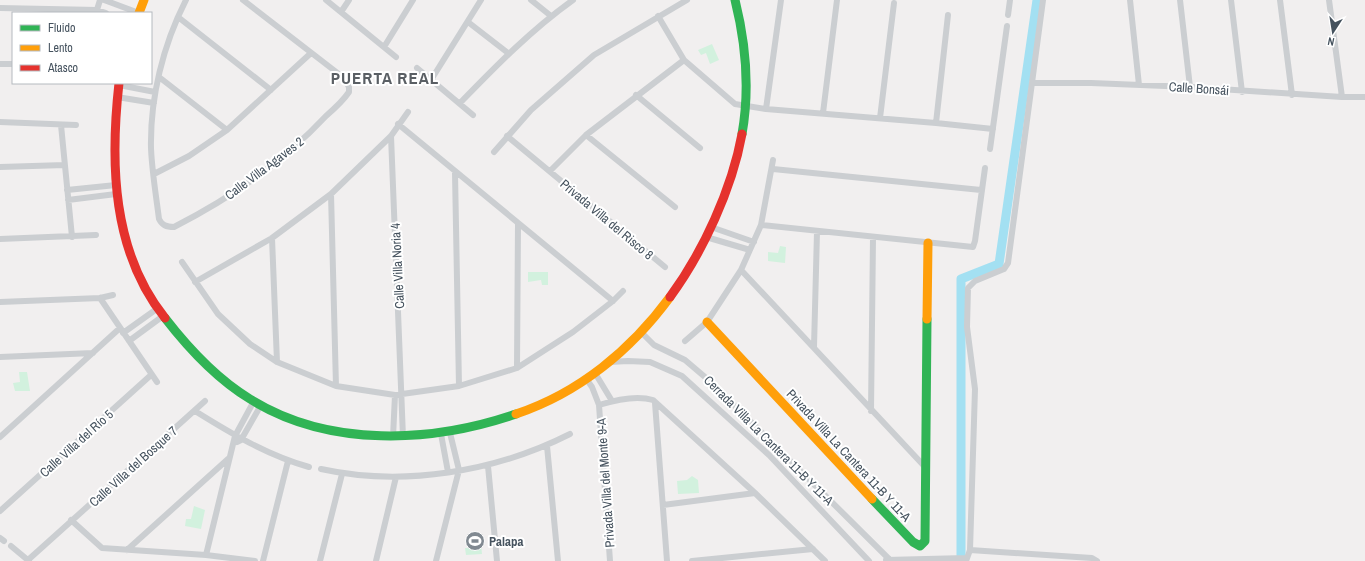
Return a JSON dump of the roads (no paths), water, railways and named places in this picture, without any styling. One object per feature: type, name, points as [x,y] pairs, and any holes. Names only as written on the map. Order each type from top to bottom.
[{"type":"street","points":[[0,8],[97,12],[100,0]]},
{"type":"street","points":[[104,0],[136,12],[144,0]]},
{"type":"street","name":"Calle Villa Agaves 2","points":[[186,0],[178,17],[159,77],[154,103],[151,148],[154,174],[161,223],[169,227],[174,227],[205,211],[245,185],[282,157],[318,125],[349,92],[349,87],[344,78],[243,0]]},
{"type":"street","points":[[326,0],[396,57]]},
{"type":"street","points":[[341,12],[349,0]]},
{"type":"street","points":[[384,46],[413,0]]},
{"type":"street","points":[[431,80],[468,22],[480,0]]},
{"type":"street","points":[[531,0],[551,16]]},
{"type":"street","points":[[460,103],[508,53],[551,16],[573,0]]},
{"type":"street","points":[[494,152],[531,110],[594,55],[687,0]]},
{"type":"street","points":[[155,92],[119,84],[114,140],[113,191],[123,232],[135,265],[149,296],[163,316],[203,362],[227,383],[258,403],[291,418],[316,426],[361,435],[397,434],[448,436],[517,415],[589,383],[598,377],[610,362],[655,318],[683,280],[711,227],[727,185],[740,143],[745,106],[745,69],[742,28],[735,0]]},
{"type":"street","points":[[766,109],[780,0]]},
{"type":"street","points":[[823,113],[837,0]]},
{"type":"street","points":[[1008,15],[1010,0]]},
{"type":"street","points":[[966,559],[970,550],[975,395],[967,327],[968,288],[975,281],[1002,271],[1007,265],[1043,0]]},
{"type":"street","points":[[1130,0],[1139,85]]},
{"type":"street","points":[[1180,0],[1190,87]]},
{"type":"street","points":[[1231,0],[1242,92]]},
{"type":"street","points":[[1280,0],[1292,94]]},
{"type":"street","points":[[1329,0],[1342,97]]},
{"type":"street","points":[[880,118],[894,3]]},
{"type":"street","points":[[936,122],[948,14]]},
{"type":"street","points":[[658,16],[684,60],[735,104],[766,109],[936,122],[992,129]]},
{"type":"street","points":[[178,17],[271,90]]},
{"type":"street","points":[[468,22],[508,53]]},
{"type":"street","points":[[990,149],[1007,26]]},
{"type":"street","points":[[154,174],[189,156],[227,130],[311,53]]},
{"type":"street","name":"Privada Villa del Risco 8","points":[[550,172],[586,135],[636,95],[684,60]]},
{"type":"street","points":[[0,64],[12,64]]},
{"type":"street","points":[[417,68],[473,115]]},
{"type":"street","points":[[159,77],[227,130]]},
{"type":"street","name":"Calle Bonsái","points":[[1032,82],[1190,87],[1242,92],[1365,97]]},
{"type":"street","points":[[636,95],[700,148]]},
{"type":"street","points":[[117,97],[154,103]]},
{"type":"street","points":[[195,282],[272,238],[331,194],[391,136],[398,124],[408,112]]},
{"type":"street","points":[[0,122],[76,125]]},
{"type":"street","points":[[398,124],[455,173],[613,301]]},
{"type":"street","points":[[61,125],[72,236]]},
{"type":"street","points":[[586,135],[675,207]]},
{"type":"street","name":"Calle Villa Noria 4","points":[[391,136],[403,426],[397,434]]},
{"type":"street","name":"Privada Villa del Risco 8","points":[[507,136],[665,267]]},
{"type":"street","points":[[685,341],[707,322],[741,270],[761,225],[773,169],[773,160]]},
{"type":"street","points":[[0,167],[65,165]]},
{"type":"street","points":[[761,225],[873,238],[973,247],[985,168]]},
{"type":"street","points":[[773,169],[981,190]]},
{"type":"street","points":[[455,173],[458,386]]},
{"type":"street","points":[[67,190],[106,186],[113,191]]},
{"type":"street","points":[[68,200],[113,191]]},
{"type":"street","points":[[331,194],[336,386]]},
{"type":"street","points":[[517,368],[518,223]]},
{"type":"street","points":[[711,227],[754,242]]},
{"type":"street","points":[[814,347],[817,232]]},
{"type":"street","points":[[0,239],[96,235]]},
{"type":"street","points":[[706,237],[750,250]]},
{"type":"street","points":[[272,238],[277,362]]},
{"type":"street","points":[[871,411],[873,238]]},
{"type":"street","name":"Privada Villa La Cantera 11-B Y 11-A","points":[[707,322],[913,542],[920,546],[926,541],[928,243]]},
{"type":"street","points":[[182,262],[218,314],[250,344],[277,362],[336,386],[395,395],[458,386],[517,368],[573,332],[613,301],[623,290]]},
{"type":"street","points":[[741,270],[814,347],[871,411],[927,469]]},
{"type":"street","points":[[0,302],[100,298],[113,295]]},
{"type":"street","points":[[100,298],[157,382]]},
{"type":"street","points":[[0,438],[93,353],[121,330],[158,308]]},
{"type":"street","points":[[129,341],[163,316]]},
{"type":"street","name":"Cerrada Villa La Cantera 11-B Y 11-A","points":[[641,332],[654,345],[689,362],[712,383],[799,469],[887,560],[966,559]]},
{"type":"street","points":[[0,357],[93,353]]},
{"type":"street","name":"Cerrada Villa La Cantera 11-B Y 11-A","points":[[610,362],[628,360],[650,362],[682,376],[769,455],[869,561]]},
{"type":"street","name":"Calle Villa del Río 5","points":[[0,511],[151,375]]},
{"type":"street","name":"Privada Villa del Monte 9-A","points":[[598,377],[612,401]]},
{"type":"street","name":"Privada Villa del Monte 9-A","points":[[589,383],[599,405],[610,561]]},
{"type":"street","points":[[395,395],[397,434]]},
{"type":"street","name":"Privada Villa del Monte 9-A","points":[[599,405],[612,401],[643,398],[656,403],[755,493],[825,561]]},
{"type":"street","name":"Calle Villa del Bosque 7","points":[[11,546],[28,561],[71,520],[205,401]]},
{"type":"street","points":[[206,555],[228,459],[235,436],[249,410],[258,403]]},
{"type":"street","points":[[233,445],[241,440],[256,414],[258,403]]},
{"type":"street","points":[[656,403],[667,561]]},
{"type":"street","points":[[195,411],[241,440],[288,461],[309,467]]},
{"type":"street","points":[[321,469],[342,474],[396,477],[448,472],[488,466],[547,446],[570,434]]},
{"type":"street","points":[[448,436],[443,445],[448,472]]},
{"type":"street","points":[[436,561],[459,470],[448,436]]},
{"type":"street","points":[[547,446],[558,561]]},
{"type":"street","points":[[127,550],[228,459]]},
{"type":"street","points":[[263,561],[288,461]]},
{"type":"street","points":[[488,466],[496,561]]},
{"type":"street","points":[[790,477],[799,469]]},
{"type":"street","points":[[320,561],[342,474]]},
{"type":"street","points":[[376,561],[396,477]]},
{"type":"street","points":[[663,505],[755,493]]},
{"type":"street","points":[[71,520],[99,547],[206,555],[255,561]]},
{"type":"street","points":[[692,561],[813,549]]},
{"type":"street","points":[[970,550],[1092,558],[1097,561]]},
{"type":"waterway","points":[[961,561],[961,279],[999,264],[1037,0]]},
{"type":"place","name":"Palapa","points":[[475,541]]},
{"type":"district","name":"PUERTA REAL","points":[[385,78]]}]
